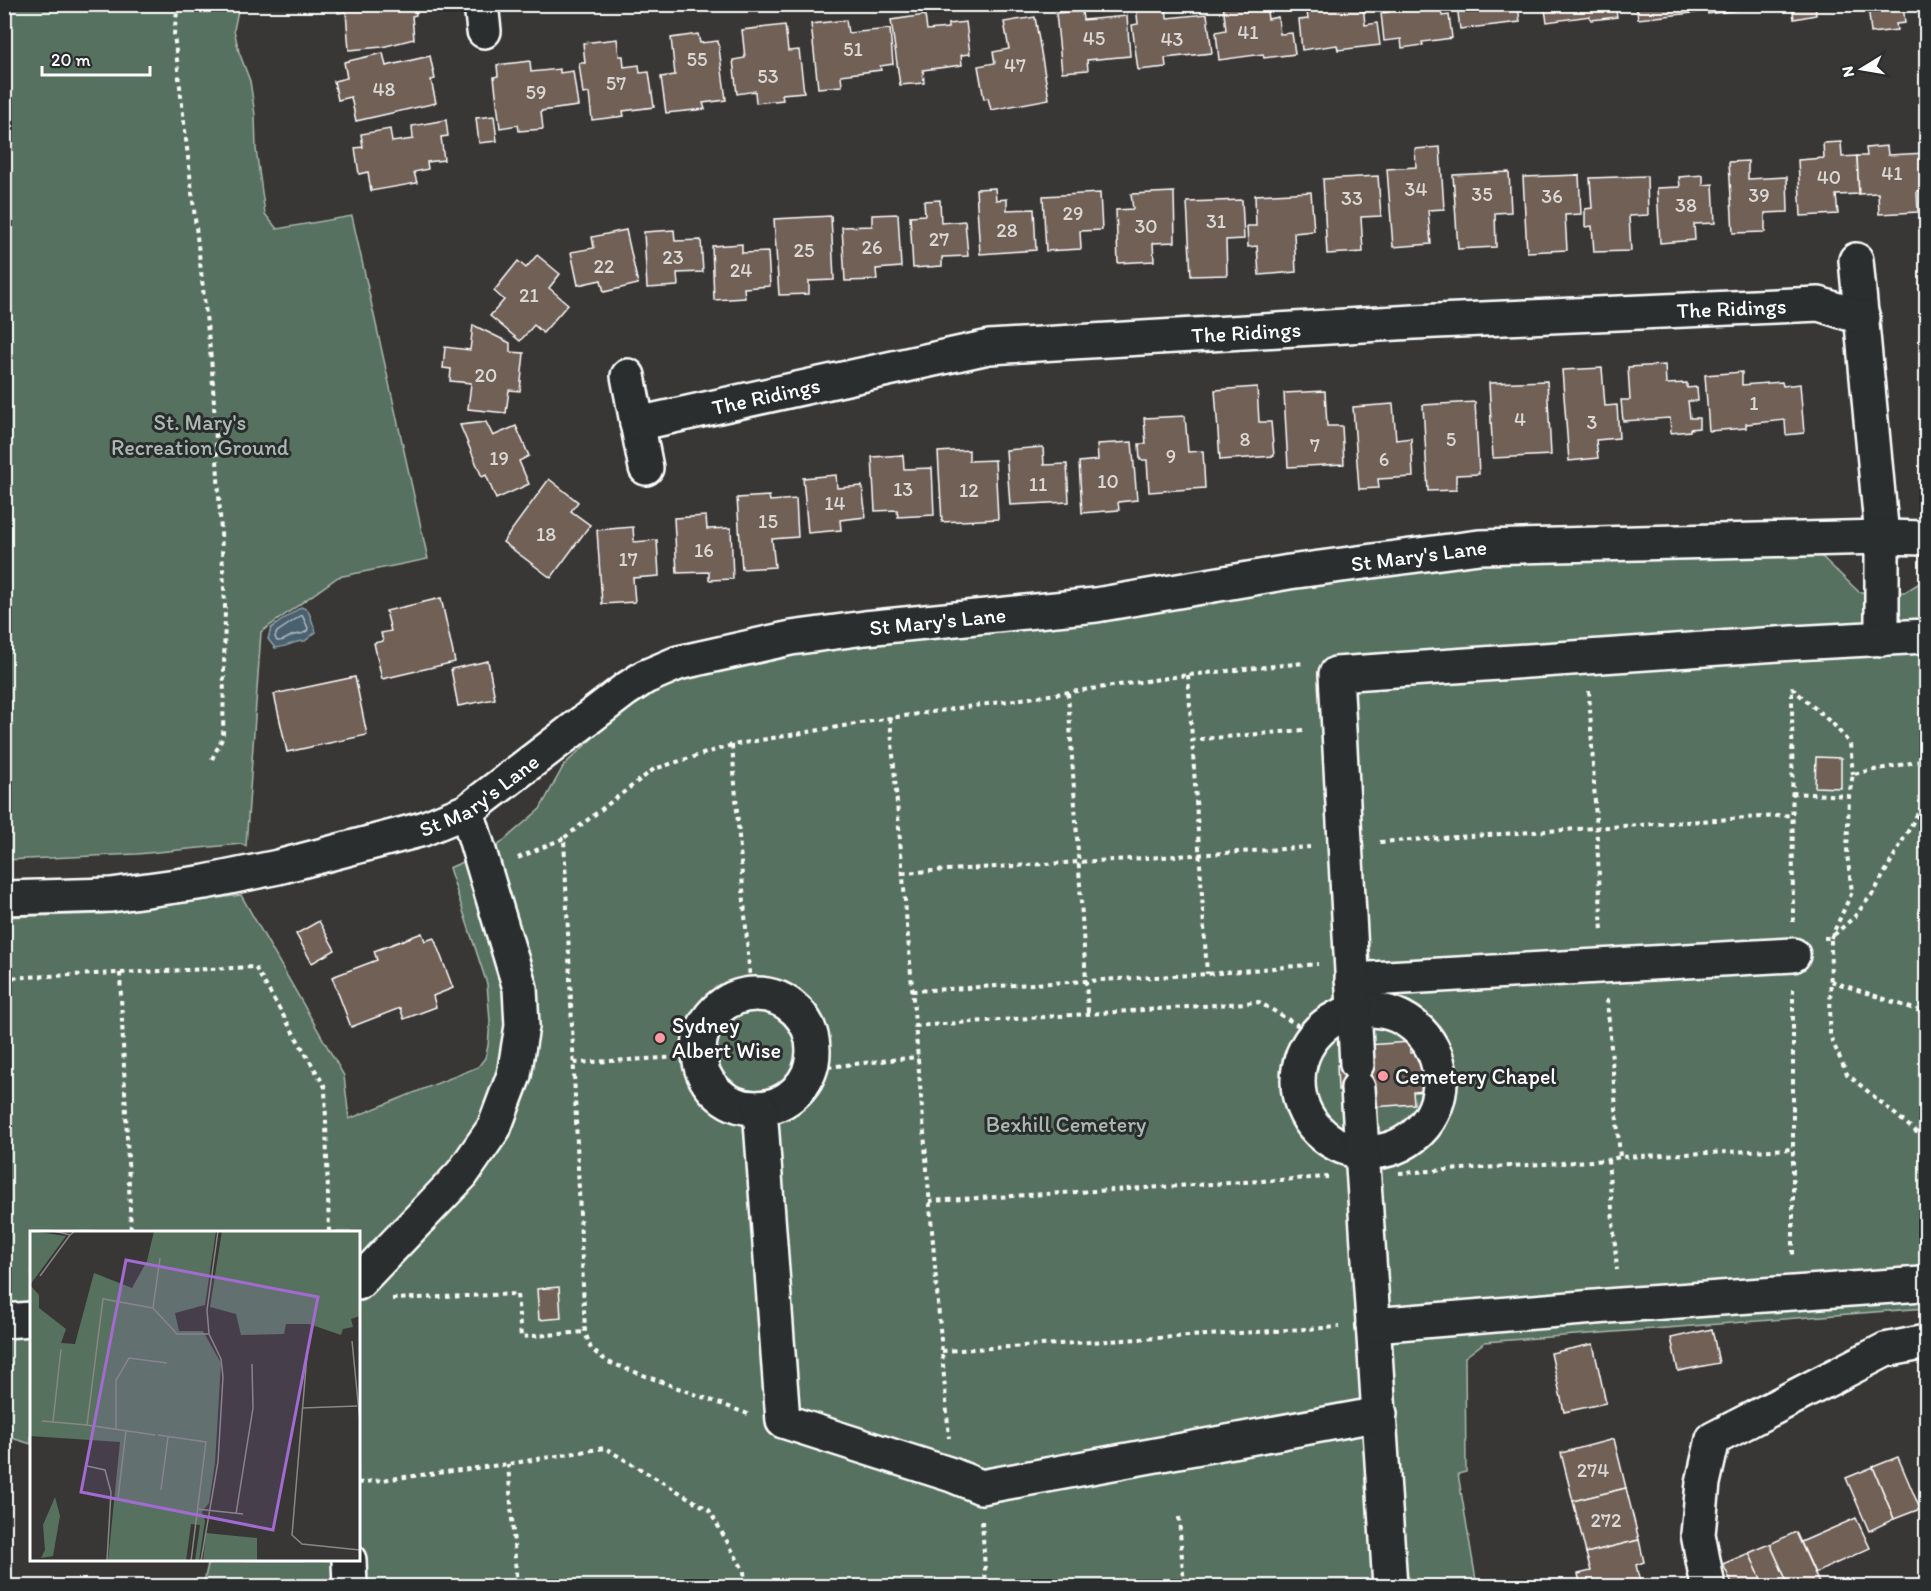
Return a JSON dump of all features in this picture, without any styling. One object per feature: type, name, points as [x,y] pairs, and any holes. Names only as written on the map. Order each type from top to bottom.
[{"type":"street","points":[[1856,260],[1881,537],[1882,639]]},
{"type":"street","name":"The Ridings","points":[[637,424],[989,347],[1402,323],[1819,304],[1863,318]]},
{"type":"street","points":[[628,376],[646,468]]},
{"type":"street","name":"St Mary's Lane","points":[[4,898],[111,895],[205,882],[278,867],[423,829],[467,811],[645,677],[678,663],[791,638],[865,628],[1096,605],[1289,572],[1479,547],[1881,537],[1926,538]]},
{"type":"street","points":[[1390,1587],[1357,1076],[1336,674],[1926,636]]},
{"type":"street","points":[[370,1291],[462,1174],[494,1128],[514,1075],[522,1026],[520,988],[467,811]]},
{"type":"street","points":[[1352,984],[1604,966],[1793,948]]},
{"type":"street","points":[[1352,984],[1389,1012],[1415,1026],[1434,1049],[1441,1078],[1436,1108],[1419,1132],[1394,1149],[1362,1153],[1340,1146],[1318,1131],[1303,1110],[1297,1084],[1301,1058],[1314,1035],[1334,1018],[1352,984]]},
{"type":"street","points":[[751,993],[771,996],[792,1006],[807,1024],[813,1046],[810,1069],[799,1089],[782,1102],[760,1108],[738,1106],[719,1095],[704,1078],[698,1056],[701,1034],[711,1015],[728,1000],[751,993]]},
{"type":"street","points":[[760,1108],[783,1421],[966,1481],[1380,1414]]},
{"type":"street","points":[[1373,1325],[1922,1284]]},
{"type":"street","points":[[4,1321],[30,1319]]},
{"type":"street","points":[[1708,1587],[1698,1533],[1703,1483],[1713,1439],[1885,1350],[1926,1342]]},
{"type":"street","points":[[350,1561],[350,1587]]},
{"type":"path","points":[[177,4],[174,34],[212,368],[225,605],[222,737],[211,761]]},
{"type":"path","points":[[1587,657],[1604,966],[1620,1157]]},
{"type":"path","points":[[485,872],[564,838],[654,769],[732,745],[890,718],[1188,675],[1303,663],[1336,674]]},
{"type":"path","points":[[1188,675],[1207,974]]},
{"type":"path","points":[[1793,1294],[1792,688],[1835,726],[1850,744],[1853,774],[1849,796],[1847,854],[1852,892],[1831,938],[1830,1036],[1847,1074],[1926,1140]]},
{"type":"path","points":[[1068,693],[1088,1013]]},
{"type":"path","points":[[890,718],[942,1351],[986,1587]]},
{"type":"path","points":[[1191,740],[1339,727]]},
{"type":"path","points":[[732,745],[751,993]]},
{"type":"path","points":[[1853,774],[1926,760]]},
{"type":"path","points":[[1792,793],[1849,796]]},
{"type":"path","points":[[1793,948],[1831,938],[1854,917],[1874,892],[1922,806],[1926,793]]},
{"type":"path","points":[[564,838],[585,1332],[591,1349],[608,1362],[770,1422],[783,1421]]},
{"type":"path","points":[[4,978],[255,967],[325,1087],[329,1231]]},
{"type":"path","points":[[120,973],[131,1231]]},
{"type":"path","points":[[912,991],[1207,974],[1352,984]]},
{"type":"path","points":[[1831,981],[1926,1013]]},
{"type":"path","points":[[915,1026],[1259,1002],[1314,1035]]},
{"type":"path","points":[[574,1063],[698,1056]]},
{"type":"path","points":[[810,1069],[918,1058]]},
{"type":"path","points":[[1608,1160],[1620,1305]]},
{"type":"path","points":[[370,1291],[517,1294],[521,1337],[585,1332]]},
{"type":"path","points":[[942,1351],[1373,1325]]},
{"type":"path","points":[[360,1483],[508,1464],[605,1448],[709,1510],[744,1570],[745,1587]]},
{"type":"path","points":[[508,1464],[517,1587]]},
{"type":"path","points":[[1179,1517],[1184,1587]]},
{"type":"green space","name":"St. Mary's Recreation Ground","points":[[4,5],[239,5],[234,30],[239,52],[250,81],[265,214],[277,229],[352,216],[428,559],[338,577],[261,632],[246,846],[241,844],[137,854],[5,860]]},
{"type":"green space","name":"Bexhill Cemetery","points":[[1818,553],[1859,592],[1905,592],[1926,579],[1926,1308],[1485,1342],[1465,1357],[1466,1472],[1458,1474],[1477,1586],[203,1586],[209,1561],[360,1561],[360,1231],[30,1231],[30,1444],[5,1436],[4,917],[102,914],[241,895],[344,1076],[349,1119],[478,1067],[485,1058],[490,1021],[487,984],[449,868],[495,848],[540,809],[564,765],[626,707],[652,691],[681,678],[792,655],[1097,621],[1290,588],[1488,563]]},
{"type":"water","points":[[301,607],[308,610],[316,632],[305,641],[275,648],[268,639],[271,628]]},
{"type":"building","points":[[338,4],[415,4],[416,15],[412,16],[414,39],[382,47],[349,50],[346,12],[338,13]]},
{"type":"building","points":[[1166,4],[1167,18],[1207,14],[1212,53],[1165,58],[1166,67],[1138,70],[1132,25],[1138,24],[1136,5]]},
{"type":"building","points":[[1223,4],[1266,4],[1268,19],[1278,17],[1280,34],[1292,33],[1295,54],[1264,58],[1263,54],[1219,60],[1216,32],[1226,30]]},
{"type":"building","points":[[1306,4],[1363,4],[1365,25],[1377,23],[1380,45],[1338,50],[1337,45],[1302,50],[1299,20],[1308,19]]},
{"type":"building","points":[[1388,4],[1441,4],[1442,16],[1449,15],[1452,38],[1422,42],[1423,45],[1402,48],[1401,39],[1384,41],[1381,13],[1389,12]]},
{"type":"building","points":[[1527,4],[1518,5],[1520,22],[1460,29],[1457,5]]},
{"type":"building","points":[[1544,4],[1615,4],[1617,17],[1591,20],[1590,16],[1547,22]]},
{"type":"building","points":[[1636,4],[1700,4],[1701,12],[1638,19]]},
{"type":"building","points":[[1707,4],[1736,4],[1737,10],[1708,14]]},
{"type":"building","points":[[1792,4],[1815,4],[1816,15],[1794,19]]},
{"type":"building","points":[[1868,4],[1903,4],[1905,23],[1896,24],[1897,30],[1871,33]]},
{"type":"building","points":[[1082,11],[1083,20],[1127,16],[1130,56],[1087,60],[1088,70],[1062,72],[1056,13]]},
{"type":"building","points":[[925,15],[927,30],[948,28],[948,24],[966,22],[970,54],[961,55],[962,65],[923,70],[924,83],[900,85],[891,20]]},
{"type":"building","points":[[1035,17],[1049,99],[991,110],[988,98],[984,99],[978,66],[995,63],[993,52],[1009,49],[1004,22]]},
{"type":"building","points":[[846,20],[848,33],[890,29],[893,64],[880,66],[881,70],[841,75],[842,86],[818,88],[811,24]]},
{"type":"building","points":[[785,25],[788,51],[799,50],[804,92],[782,94],[783,100],[756,103],[755,91],[737,94],[733,60],[745,58],[742,30]]},
{"type":"building","points":[[698,34],[700,43],[718,41],[726,100],[703,103],[705,109],[666,113],[661,77],[675,75],[671,38]]},
{"type":"building","points":[[617,39],[619,56],[623,56],[624,67],[639,65],[640,73],[649,72],[654,107],[623,111],[624,116],[592,120],[589,93],[583,94],[579,63],[585,63],[583,43]]},
{"type":"building","points":[[383,53],[386,66],[430,56],[435,79],[431,80],[436,103],[356,121],[351,97],[338,100],[334,81],[347,78],[344,62]]},
{"type":"building","points":[[530,61],[531,72],[560,69],[560,73],[573,71],[578,106],[541,111],[543,129],[519,131],[518,125],[500,128],[494,77],[498,76],[497,65]]},
{"type":"building","points":[[494,116],[497,141],[479,143],[476,118]]},
{"type":"building","points":[[446,120],[448,136],[441,137],[444,160],[427,162],[428,169],[414,172],[417,183],[371,191],[368,172],[359,174],[355,148],[363,147],[361,134],[390,129],[392,142],[413,139],[412,126]]},
{"type":"building","points":[[1841,142],[1842,157],[1857,156],[1859,194],[1836,195],[1838,214],[1801,216],[1798,160],[1824,158],[1823,143]]},
{"type":"building","points":[[1887,146],[1888,155],[1926,153],[1926,190],[1917,191],[1918,212],[1879,214],[1878,193],[1859,194],[1857,156],[1867,156],[1866,148]]},
{"type":"building","points":[[1440,147],[1444,209],[1428,210],[1431,244],[1393,247],[1387,169],[1416,167],[1415,149]]},
{"type":"building","points":[[1748,161],[1748,179],[1787,177],[1788,212],[1765,213],[1765,232],[1733,233],[1729,162]]},
{"type":"building","points":[[1509,172],[1511,212],[1495,213],[1496,247],[1458,249],[1453,175]]},
{"type":"building","points":[[1579,175],[1581,214],[1565,215],[1567,250],[1527,252],[1523,177]]},
{"type":"building","points":[[1703,175],[1703,185],[1713,184],[1715,223],[1694,224],[1695,240],[1660,243],[1657,188],[1680,187],[1679,177]]},
{"type":"building","points":[[1378,176],[1381,216],[1361,217],[1363,252],[1327,254],[1323,179]]},
{"type":"building","points":[[1647,176],[1648,215],[1629,216],[1631,251],[1594,252],[1592,226],[1585,227],[1585,209],[1592,208],[1590,178]]},
{"type":"building","points":[[995,188],[996,200],[1007,199],[1007,210],[1034,209],[1036,250],[980,254],[976,189]]},
{"type":"building","points":[[1174,192],[1175,242],[1153,243],[1154,261],[1118,263],[1116,210],[1133,209],[1131,194]]},
{"type":"building","points":[[1311,192],[1314,231],[1294,233],[1296,272],[1259,275],[1257,246],[1248,247],[1247,226],[1256,226],[1255,195]]},
{"type":"building","points":[[1100,193],[1102,230],[1080,231],[1081,249],[1046,251],[1043,196]]},
{"type":"building","points":[[940,200],[941,223],[965,221],[968,256],[942,257],[942,266],[913,268],[910,216],[925,215],[924,201]]},
{"type":"building","points":[[1242,200],[1244,239],[1226,240],[1227,275],[1191,276],[1187,202]]},
{"type":"building","points":[[898,214],[901,267],[876,269],[877,280],[845,281],[842,227],[872,226],[872,215]]},
{"type":"building","points":[[831,216],[834,280],[809,281],[809,294],[779,295],[774,219]]},
{"type":"building","points":[[626,230],[638,284],[604,292],[601,280],[578,285],[571,252],[594,248],[592,237]]},
{"type":"building","points":[[674,230],[675,241],[701,240],[703,272],[677,273],[678,286],[647,288],[644,232]]},
{"type":"building","points":[[742,244],[742,253],[768,252],[770,286],[744,288],[745,298],[714,300],[712,246]]},
{"type":"building","points":[[537,255],[560,274],[549,288],[568,304],[543,333],[534,325],[520,341],[490,316],[504,300],[494,291],[518,261],[526,268]]},
{"type":"building","points":[[473,325],[510,343],[510,352],[524,353],[520,391],[509,390],[506,413],[468,409],[471,383],[450,381],[451,369],[443,368],[445,347],[470,350]]},
{"type":"building","points":[[1665,365],[1666,384],[1687,383],[1687,388],[1697,387],[1698,401],[1688,401],[1690,418],[1699,418],[1699,428],[1671,433],[1670,418],[1623,421],[1621,400],[1630,400],[1628,367]]},
{"type":"building","points":[[1602,368],[1605,406],[1617,405],[1619,438],[1596,440],[1598,458],[1569,461],[1562,370]]},
{"type":"building","points":[[1742,372],[1742,385],[1782,382],[1783,386],[1800,384],[1804,433],[1786,435],[1785,420],[1746,424],[1746,428],[1709,431],[1705,375]]},
{"type":"building","points":[[1547,381],[1551,455],[1493,458],[1489,383]]},
{"type":"building","points":[[1257,387],[1259,422],[1271,422],[1274,456],[1220,460],[1215,390]]},
{"type":"building","points":[[1325,391],[1327,426],[1342,426],[1344,464],[1288,467],[1284,393]]},
{"type":"building","points":[[1475,402],[1479,474],[1456,475],[1456,490],[1428,491],[1423,405]]},
{"type":"building","points":[[1393,404],[1396,440],[1411,438],[1413,477],[1378,479],[1379,488],[1359,489],[1353,407]]},
{"type":"building","points":[[1185,416],[1188,452],[1203,451],[1205,488],[1149,492],[1147,460],[1140,460],[1139,444],[1146,444],[1144,418]]},
{"type":"building","points":[[486,422],[493,436],[516,426],[529,456],[519,461],[529,484],[496,499],[486,475],[482,477],[460,425]]},
{"type":"building","points":[[1132,442],[1137,500],[1118,502],[1119,510],[1082,513],[1079,462],[1098,460],[1097,444]]},
{"type":"building","points":[[1043,447],[1044,465],[1067,464],[1069,502],[1010,505],[1006,450]]},
{"type":"building","points":[[969,450],[969,461],[995,460],[998,519],[942,522],[938,452]]},
{"type":"building","points":[[903,455],[904,469],[932,468],[934,515],[898,517],[897,510],[875,511],[872,457]]},
{"type":"building","points":[[836,475],[837,488],[862,486],[866,517],[840,520],[841,530],[808,533],[803,478]]},
{"type":"building","points":[[549,479],[578,502],[571,511],[590,525],[551,578],[503,542]]},
{"type":"building","points":[[769,496],[770,501],[796,499],[798,537],[772,539],[775,567],[742,569],[737,498]]},
{"type":"building","points":[[706,516],[707,529],[731,528],[733,579],[709,580],[709,572],[677,573],[674,518]]},
{"type":"building","points":[[633,527],[634,542],[657,540],[659,576],[633,578],[635,602],[602,604],[597,530]]},
{"type":"building","points":[[441,598],[455,662],[382,679],[374,643],[383,641],[381,633],[391,631],[386,611]]},
{"type":"building","points":[[488,661],[495,699],[458,706],[451,669]]},
{"type":"building","points":[[355,677],[367,735],[287,752],[274,694]]},
{"type":"building","points":[[1816,757],[1841,758],[1841,788],[1815,787]]},
{"type":"building","points":[[319,921],[335,950],[312,963],[296,934]]},
{"type":"building","points":[[422,933],[425,941],[434,938],[453,988],[433,996],[436,1007],[404,1019],[400,1008],[351,1027],[332,977],[377,960],[374,951]]},
{"type":"building","name":"Cemetery Chapel","points":[[1410,1042],[1410,1053],[1427,1052],[1429,1091],[1413,1092],[1414,1104],[1372,1107],[1370,1088],[1338,1090],[1337,1065],[1369,1063],[1367,1045]]},
{"type":"building","points":[[559,1287],[561,1318],[539,1320],[537,1289]]},
{"type":"building","points":[[1712,1329],[1719,1363],[1678,1371],[1671,1338]]},
{"type":"building","points":[[1593,1344],[1606,1403],[1564,1412],[1551,1353]]},
{"type":"building","points":[[1614,1439],[1626,1488],[1573,1501],[1561,1453]]},
{"type":"building","points":[[1898,1457],[1920,1509],[1894,1519],[1873,1467]]},
{"type":"building","points":[[1873,1467],[1894,1519],[1869,1531],[1846,1478]]},
{"type":"building","points":[[1626,1488],[1639,1540],[1586,1553],[1573,1501]]},
{"type":"building","points":[[1856,1518],[1870,1548],[1815,1573],[1801,1542]]},
{"type":"building","points":[[1796,1532],[1819,1583],[1811,1586],[1789,1586],[1770,1544]]},
{"type":"building","points":[[1639,1540],[1644,1562],[1636,1565],[1641,1586],[1581,1586],[1578,1574],[1591,1571],[1586,1553]]},
{"type":"building","points":[[1770,1544],[1789,1586],[1764,1586],[1749,1553]]},
{"type":"building","points":[[1749,1553],[1764,1586],[1733,1586],[1723,1564]]},
{"type":"place","name":"Sydney Albert Wise","points":[[660,1038]]},
{"type":"place","name":"Cemetery Chapel","points":[[1383,1076]]}]
